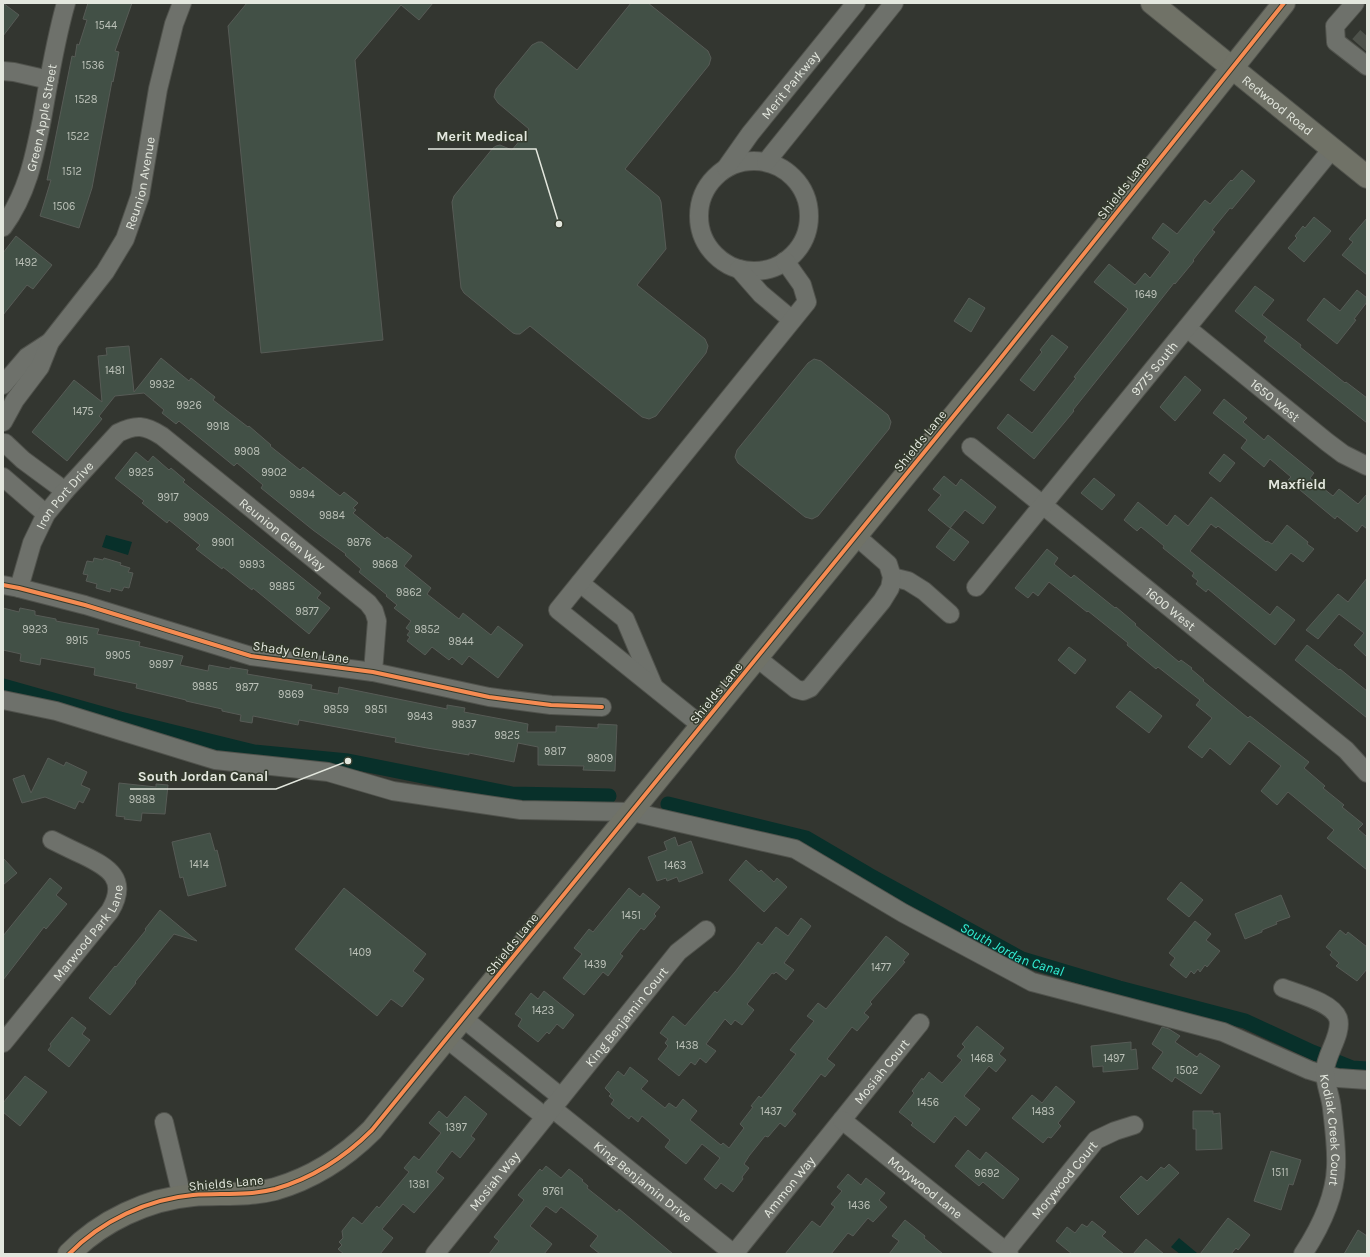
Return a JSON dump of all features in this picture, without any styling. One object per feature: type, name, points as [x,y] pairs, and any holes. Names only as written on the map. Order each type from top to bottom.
[{"type":"main road","name":"Redwood Road","points":[[1152,3],[1332,149],[1366,174]]},
{"type":"main road","name":"Shields Lane","points":[[70,1254],[79,1244],[124,1215],[158,1202],[182,1197],[258,1192],[293,1183],[326,1167],[344,1156],[372,1130],[464,1019],[1002,356],[1284,3]]},
{"type":"street","name":"Green Apple Street","points":[[3,227],[19,202],[33,162],[55,49],[66,3]]},
{"type":"street","name":"Reunion Avenue","points":[[3,423],[15,400],[40,366],[50,342],[105,272],[125,239],[140,196],[158,89],[174,24],[182,3]]},
{"type":"street","name":"Merit Parkway","points":[[726,168],[746,161],[766,162],[781,168],[793,177],[802,190],[808,205],[808,221],[805,236],[797,250],[785,261],[771,268],[755,270],[732,266],[719,258],[708,247],[702,233],[699,219],[700,204],[705,189],[715,177],[726,168],[750,134],[856,3]]},
{"type":"street","points":[[766,162],[894,3]]},
{"type":"street","points":[[1367,12],[1356,3],[1335,26],[1336,42],[1355,49],[1367,66]]},
{"type":"street","points":[[803,69],[824,89]]},
{"type":"street","points":[[3,71],[49,80]]},
{"type":"street","name":"9775 South","points":[[976,587],[1332,149]]},
{"type":"street","points":[[702,726],[558,610],[807,302],[802,285],[785,261]]},
{"type":"street","points":[[739,268],[761,294],[792,320]]},
{"type":"street","name":"1650 West","points":[[1187,328],[1327,442],[1343,454],[1367,466]]},
{"type":"street","name":"Reunion Avenue","points":[[3,385],[27,357],[50,342]]},
{"type":"street","points":[[3,423],[6,432],[4,446],[65,491]]},
{"type":"street","name":"Iron Port Drive","points":[[11,586],[46,514],[118,433],[128,428],[138,426]]},
{"type":"street","name":"Reunion Glen Way","points":[[138,426],[147,428],[162,436],[368,603],[374,611],[377,621],[373,672]]},
{"type":"street","name":"1600 West","points":[[971,447],[1346,750],[1367,773]]},
{"type":"street","points":[[29,464],[7,481],[46,514]]},
{"type":"street","points":[[757,658],[796,690],[803,691],[810,688],[882,601],[890,588],[892,577],[888,564],[856,536]]},
{"type":"street","points":[[892,577],[908,581],[924,591],[950,614]]},
{"type":"street","points":[[580,583],[625,619],[654,688]]},
{"type":"street","name":"Shady Glen Lane","points":[[11,586],[85,605],[251,656],[373,672],[489,697],[551,705],[602,707]]},
{"type":"street","points":[[3,700],[56,712],[215,760],[328,772],[393,790],[521,810],[632,812],[795,849],[903,913],[1032,982],[1224,1032],[1309,1070],[1327,1064]]},
{"type":"street","name":"Marwood Park Lane","points":[[3,1043],[115,903],[117,884],[108,868],[52,840]]},
{"type":"street","name":"King Benjamin Court","points":[[552,1107],[678,952],[706,930]]},
{"type":"street","points":[[1283,988],[1324,1004],[1332,1009],[1338,1018],[1338,1028],[1327,1064]]},
{"type":"street","name":"King Benjamin Drive","points":[[464,1019],[552,1107]]},
{"type":"street","name":"Mosiah Court","points":[[842,1120],[920,1023]]},
{"type":"street","name":"King Benjamin Drive","points":[[447,1039],[552,1107],[734,1254]]},
{"type":"street","points":[[1327,1064],[1338,1078],[1367,1080]]},
{"type":"street","name":"Kodiak Creek Court","points":[[1304,1254],[1326,1212],[1333,1188],[1336,1166],[1327,1064]]},
{"type":"street","name":"Mosiah Way","points":[[435,1254],[552,1107]]},
{"type":"street","name":"Morywood Lane","points":[[842,1120],[1007,1252]]},
{"type":"street","name":"Ammon Way","points":[[734,1254],[842,1120]]},
{"type":"street","points":[[164,1122],[182,1197]]},
{"type":"street","name":"Morywood Court","points":[[1007,1252],[1096,1140],[1115,1131],[1134,1125]]},
{"type":"water","points":[[106,535],[132,542],[128,555],[102,547]]},
{"type":"water","points":[[1179,1238],[1197,1254],[1180,1254],[1171,1247]]},
{"type":"building","points":[[3,3],[19,15],[3,36]]},
{"type":"building","points":[[88,3],[132,3],[115,51],[119,52],[113,82],[112,81],[92,188],[79,228],[40,216],[51,180],[47,180],[72,56],[75,57],[77,44],[79,45],[87,20],[83,19]]},
{"type":"building","points":[[247,3],[433,3],[419,20],[401,5],[355,60],[383,340],[261,353],[228,26]]},
{"type":"building","points":[[631,3],[648,3],[708,51],[711,58],[709,65],[625,169],[659,197],[661,202],[666,249],[637,285],[705,339],[708,346],[706,353],[656,416],[649,419],[642,417],[530,326],[520,334],[513,333],[464,293],[461,288],[452,202],[454,196],[493,148],[500,145],[512,150],[529,129],[498,103],[494,97],[496,89],[532,45],[542,42],[577,70]]},
{"type":"building","points":[[1242,170],[1255,181],[1212,230],[1215,232],[1193,260],[1194,261],[1175,284],[1174,283],[1073,410],[1074,411],[1034,459],[997,428],[1008,414],[1032,433],[1128,309],[1094,282],[1109,264],[1135,285],[1145,273],[1150,278],[1170,252],[1152,238],[1163,223],[1177,234],[1205,200],[1210,204]]},
{"type":"building","points":[[1314,217],[1331,231],[1304,262],[1288,248],[1297,238],[1295,236],[1303,226],[1305,228]]},
{"type":"building","points":[[1367,218],[1367,275],[1342,255],[1353,242],[1349,239]]},
{"type":"building","points":[[16,236],[52,265],[33,289],[27,285],[3,315],[3,253]]},
{"type":"building","points":[[1255,286],[1274,300],[1262,315],[1301,345],[1300,347],[1345,383],[1346,382],[1367,398],[1367,423],[1264,341],[1267,337],[1235,311]]},
{"type":"building","points":[[1357,290],[1367,298],[1367,302],[1354,319],[1356,320],[1337,344],[1307,320],[1324,298],[1340,311]]},
{"type":"building","points":[[969,298],[985,308],[971,332],[954,321]]},
{"type":"building","points":[[1052,335],[1068,347],[1034,391],[1020,380],[1042,352],[1040,350]]},
{"type":"building","points":[[129,346],[134,392],[161,358],[189,381],[191,378],[215,397],[213,400],[248,427],[249,426],[271,445],[270,446],[300,470],[303,467],[340,496],[344,492],[358,503],[353,508],[356,510],[353,513],[385,539],[387,537],[412,556],[404,566],[431,588],[427,594],[459,619],[463,613],[491,635],[498,626],[523,645],[498,678],[469,656],[462,665],[452,657],[449,660],[432,647],[425,655],[407,641],[410,637],[407,635],[410,631],[406,628],[411,621],[394,608],[397,605],[386,596],[387,595],[359,572],[361,569],[345,555],[346,554],[313,530],[261,488],[263,485],[237,463],[234,466],[179,421],[176,424],[162,413],[164,410],[144,393],[115,396],[99,416],[102,419],[67,461],[32,432],[74,380],[102,402],[98,356],[107,355],[106,348]]},
{"type":"building","points":[[814,359],[821,361],[888,415],[891,422],[889,429],[818,516],[812,519],[805,517],[738,463],[735,457],[737,450],[808,363]]},
{"type":"building","points":[[1185,376],[1201,390],[1175,421],[1160,407]]},
{"type":"building","points":[[1224,399],[1247,418],[1243,422],[1264,440],[1268,435],[1314,473],[1310,478],[1333,496],[1339,489],[1358,504],[1367,494],[1367,529],[1362,525],[1357,532],[1337,516],[1335,519],[1288,480],[1291,477],[1270,459],[1264,467],[1241,448],[1247,440],[1213,413]]},
{"type":"building","points":[[136,452],[148,462],[153,456],[169,470],[171,468],[185,480],[183,482],[321,593],[317,598],[330,608],[309,634],[253,588],[252,590],[223,567],[222,569],[196,549],[200,545],[169,520],[167,523],[142,503],[144,501],[115,478]]},
{"type":"building","points":[[1224,454],[1235,463],[1220,482],[1209,473]]},
{"type":"building","points":[[944,476],[956,486],[961,479],[996,507],[983,524],[965,510],[950,528],[928,510],[941,495],[933,489]]},
{"type":"building","points":[[1094,478],[1115,495],[1102,510],[1081,493]]},
{"type":"building","points":[[1211,497],[1266,542],[1267,541],[1272,544],[1287,525],[1308,542],[1307,544],[1314,549],[1303,562],[1291,553],[1276,571],[1218,526],[1216,528],[1211,524],[1190,551],[1270,615],[1277,606],[1295,620],[1275,645],[1208,589],[1206,592],[1196,584],[1198,581],[1192,576],[1194,573],[1163,548],[1164,546],[1141,527],[1137,531],[1124,520],[1138,502],[1167,526],[1175,515],[1188,526]]},
{"type":"building","points":[[951,528],[969,542],[954,561],[936,547]]},
{"type":"building","points":[[1047,549],[1058,558],[1054,564],[1071,578],[1074,575],[1115,608],[1116,607],[1179,662],[1181,660],[1192,668],[1191,669],[1204,680],[1203,681],[1248,718],[1250,716],[1309,762],[1304,768],[1325,786],[1323,788],[1344,805],[1342,807],[1363,824],[1358,829],[1367,837],[1367,870],[1327,838],[1334,830],[1288,792],[1277,805],[1261,791],[1281,766],[1249,741],[1230,765],[1210,748],[1202,758],[1188,747],[1212,718],[1196,705],[1200,700],[1158,667],[1156,669],[1127,645],[1128,643],[1049,582],[1038,596],[1033,592],[1028,598],[1015,588]]},
{"type":"building","points":[[94,558],[103,560],[104,558],[121,563],[120,565],[130,568],[128,572],[133,573],[129,588],[124,587],[122,591],[111,588],[110,592],[96,588],[97,584],[86,581],[88,575],[83,574],[87,561],[93,562]]},
{"type":"building","points":[[1367,578],[1367,657],[1354,645],[1364,633],[1339,614],[1318,639],[1306,630],[1338,594],[1348,602]]},
{"type":"building","points":[[3,608],[19,612],[20,608],[35,611],[35,615],[56,619],[56,621],[99,629],[97,634],[140,642],[139,646],[183,656],[180,665],[208,671],[209,665],[230,669],[230,667],[248,670],[247,674],[312,685],[311,689],[338,694],[339,687],[447,709],[447,705],[465,708],[464,712],[528,724],[527,732],[556,732],[556,726],[598,728],[598,724],[617,725],[615,771],[583,770],[584,766],[538,765],[538,747],[518,743],[514,762],[469,753],[469,755],[395,742],[396,738],[299,720],[298,725],[253,716],[252,723],[240,721],[241,715],[222,711],[222,709],[136,688],[137,684],[94,675],[95,668],[41,658],[40,665],[20,661],[21,654],[3,650]]},
{"type":"building","points":[[1307,645],[1367,691],[1367,718],[1295,660]]},
{"type":"building","points":[[1069,647],[1086,660],[1075,674],[1058,660]]},
{"type":"building","points":[[1130,691],[1162,716],[1149,733],[1116,707]]},
{"type":"building","points":[[48,758],[64,766],[66,762],[87,772],[81,785],[90,789],[83,803],[79,801],[75,809],[45,797],[22,803],[13,779],[24,775],[31,793]]},
{"type":"building","points":[[119,783],[156,787],[156,784],[168,785],[165,814],[142,813],[141,821],[124,819],[125,817],[116,816]]},
{"type":"building","points":[[210,833],[215,851],[217,850],[226,886],[188,896],[183,877],[180,878],[172,842]]},
{"type":"building","points":[[675,837],[678,846],[691,841],[703,873],[679,882],[677,877],[667,881],[666,878],[657,881],[648,857],[667,850],[664,842]]},
{"type":"building","points":[[3,858],[17,873],[3,885]]},
{"type":"building","points":[[746,860],[759,872],[761,870],[774,882],[777,878],[787,887],[764,912],[729,880]]},
{"type":"building","points":[[50,878],[62,888],[56,895],[67,904],[46,929],[44,927],[3,980],[3,936]]},
{"type":"building","points":[[1181,882],[1203,900],[1189,917],[1167,899]]},
{"type":"building","points":[[344,888],[426,954],[413,971],[424,979],[402,1007],[391,999],[377,1016],[295,949]]},
{"type":"building","points":[[629,888],[640,897],[643,893],[660,907],[654,914],[656,916],[644,930],[641,928],[620,954],[623,956],[608,976],[603,972],[584,995],[563,978],[582,954],[574,948],[589,929],[593,932]]},
{"type":"building","points":[[1281,895],[1290,917],[1276,922],[1277,924],[1245,939],[1235,914]]},
{"type":"building","points":[[160,910],[197,941],[174,934],[110,1015],[89,998],[146,930],[145,929]]},
{"type":"building","points":[[801,918],[811,926],[784,963],[794,970],[786,980],[776,972],[774,974],[772,973],[747,1004],[754,1010],[742,1025],[735,1020],[731,1025],[725,1019],[706,1044],[716,1051],[706,1063],[700,1058],[695,1065],[691,1062],[679,1076],[658,1059],[668,1046],[665,1043],[668,1039],[660,1033],[673,1016],[685,1026],[715,991],[717,993],[758,942],[762,945],[776,927],[788,936]]},
{"type":"building","points":[[1195,921],[1211,934],[1206,940],[1220,951],[1207,967],[1205,965],[1200,972],[1198,969],[1194,974],[1191,971],[1186,978],[1170,965],[1175,958],[1169,953]]},
{"type":"building","points":[[1340,930],[1346,935],[1348,932],[1367,947],[1367,969],[1357,981],[1336,966],[1339,963],[1330,955],[1332,952],[1326,947]]},
{"type":"building","points":[[886,936],[909,954],[903,961],[905,962],[870,1002],[872,1004],[864,1013],[869,1017],[857,1031],[852,1027],[827,1059],[835,1065],[825,1077],[821,1074],[792,1111],[796,1114],[785,1127],[780,1123],[768,1137],[765,1136],[749,1156],[744,1164],[749,1168],[733,1192],[721,1183],[716,1189],[704,1179],[720,1158],[702,1144],[686,1164],[665,1147],[670,1140],[642,1116],[638,1122],[631,1116],[629,1119],[611,1104],[614,1100],[609,1096],[611,1094],[605,1088],[618,1071],[624,1076],[630,1067],[648,1081],[641,1089],[665,1108],[669,1103],[676,1108],[683,1099],[697,1111],[690,1120],[721,1145],[723,1143],[729,1148],[744,1128],[740,1124],[753,1107],[751,1106],[759,1096],[761,1098],[796,1054],[790,1050],[814,1021],[807,1016],[818,1003],[826,1009]]},
{"type":"building","points":[[544,991],[574,1015],[563,1029],[557,1024],[549,1034],[547,1032],[538,1042],[518,1026],[522,1019],[515,1014],[531,993],[538,999]]},
{"type":"building","points":[[72,1017],[86,1028],[82,1034],[90,1040],[69,1067],[48,1050],[51,1046],[50,1044]]},
{"type":"building","points":[[977,1026],[1004,1048],[999,1054],[1006,1060],[996,1072],[989,1066],[964,1096],[980,1109],[966,1126],[955,1116],[934,1143],[911,1125],[913,1123],[899,1112],[914,1093],[912,1091],[922,1078],[923,1080],[929,1072],[942,1083],[962,1060],[957,1056],[965,1047],[962,1044]]},
{"type":"building","points":[[1162,1027],[1169,1029],[1180,1036],[1175,1042],[1197,1057],[1200,1053],[1220,1066],[1201,1094],[1175,1077],[1172,1082],[1152,1068],[1163,1052],[1152,1044]]},
{"type":"building","points":[[1131,1042],[1131,1050],[1136,1049],[1138,1069],[1103,1072],[1103,1066],[1093,1067],[1091,1046]]},
{"type":"building","points":[[25,1076],[47,1092],[20,1126],[3,1112],[3,1103]]},
{"type":"building","points":[[1056,1086],[1075,1102],[1058,1123],[1061,1126],[1051,1138],[1048,1137],[1043,1143],[1012,1118],[1032,1095],[1042,1103]]},
{"type":"building","points":[[465,1096],[487,1114],[471,1136],[475,1139],[460,1158],[452,1151],[436,1172],[444,1178],[414,1213],[403,1204],[382,1229],[393,1238],[380,1254],[344,1254],[338,1249],[342,1245],[339,1242],[343,1238],[342,1231],[353,1217],[362,1224],[377,1206],[379,1208],[409,1172],[404,1168],[414,1156],[419,1160],[441,1133],[429,1123],[439,1111],[447,1118]]},
{"type":"building","points":[[1193,1111],[1213,1111],[1213,1114],[1220,1113],[1222,1149],[1196,1150],[1196,1129],[1193,1129]]},
{"type":"building","points":[[968,1150],[980,1160],[986,1152],[1019,1179],[1003,1199],[983,1182],[979,1186],[955,1166]]},
{"type":"building","points":[[1271,1151],[1301,1160],[1293,1185],[1289,1184],[1281,1210],[1254,1201]]},
{"type":"building","points":[[1169,1164],[1179,1173],[1138,1215],[1120,1197],[1141,1176],[1147,1181],[1161,1167],[1164,1169]]},
{"type":"building","points":[[546,1166],[561,1178],[569,1169],[583,1180],[582,1181],[588,1186],[587,1188],[617,1212],[619,1209],[673,1254],[600,1254],[590,1246],[598,1236],[561,1207],[556,1213],[546,1206],[530,1226],[552,1244],[544,1254],[489,1254],[499,1241],[494,1237],[524,1200],[518,1195],[540,1169],[542,1171]]},
{"type":"building","points":[[848,1174],[861,1185],[866,1178],[885,1193],[879,1200],[887,1207],[873,1222],[868,1218],[853,1236],[848,1233],[831,1254],[785,1254],[812,1221],[820,1227],[835,1207],[831,1204],[842,1191],[837,1187]]},
{"type":"building","points":[[1228,1218],[1250,1235],[1238,1250],[1236,1248],[1231,1254],[1200,1254]]},
{"type":"building","points":[[905,1220],[925,1236],[924,1238],[943,1254],[889,1254],[899,1241],[892,1236]]},
{"type":"building","points":[[1092,1221],[1106,1232],[1102,1236],[1124,1254],[1072,1254],[1056,1241],[1067,1227],[1075,1233],[1082,1224],[1087,1227]]},
{"type":"building","points":[[1358,1230],[1367,1236],[1367,1254],[1344,1254]]},
{"type":"building","points":[[1146,1239],[1164,1254],[1133,1254]]},
{"type":"waterway","name":"South Jordan Canal","points":[[3,686],[120,719],[254,752],[348,761],[512,794],[609,796]]},
{"type":"waterway","name":"South Jordan Canal","points":[[668,804],[806,838],[869,875],[1022,959],[1119,988],[1245,1021],[1312,1052],[1352,1068],[1367,1069]]},
{"type":"tunnel","points":[[1359,45],[1367,36]]},
{"type":"cycle path","points":[[69,1254],[96,1231],[110,1222],[159,1201],[193,1195],[265,1191],[302,1179],[339,1158],[372,1130],[992,369],[1284,3]]},
{"type":"cycle path","points":[[3,585],[85,605],[251,656],[373,672],[489,697],[551,705],[602,707]]},
{"type":"place","name":"Merit Medical","points":[[559,224]]},
{"type":"place","name":"South Jordan Canal","points":[[348,761]]},
{"type":"district","name":"Maxfield","points":[[1297,484]]}]
